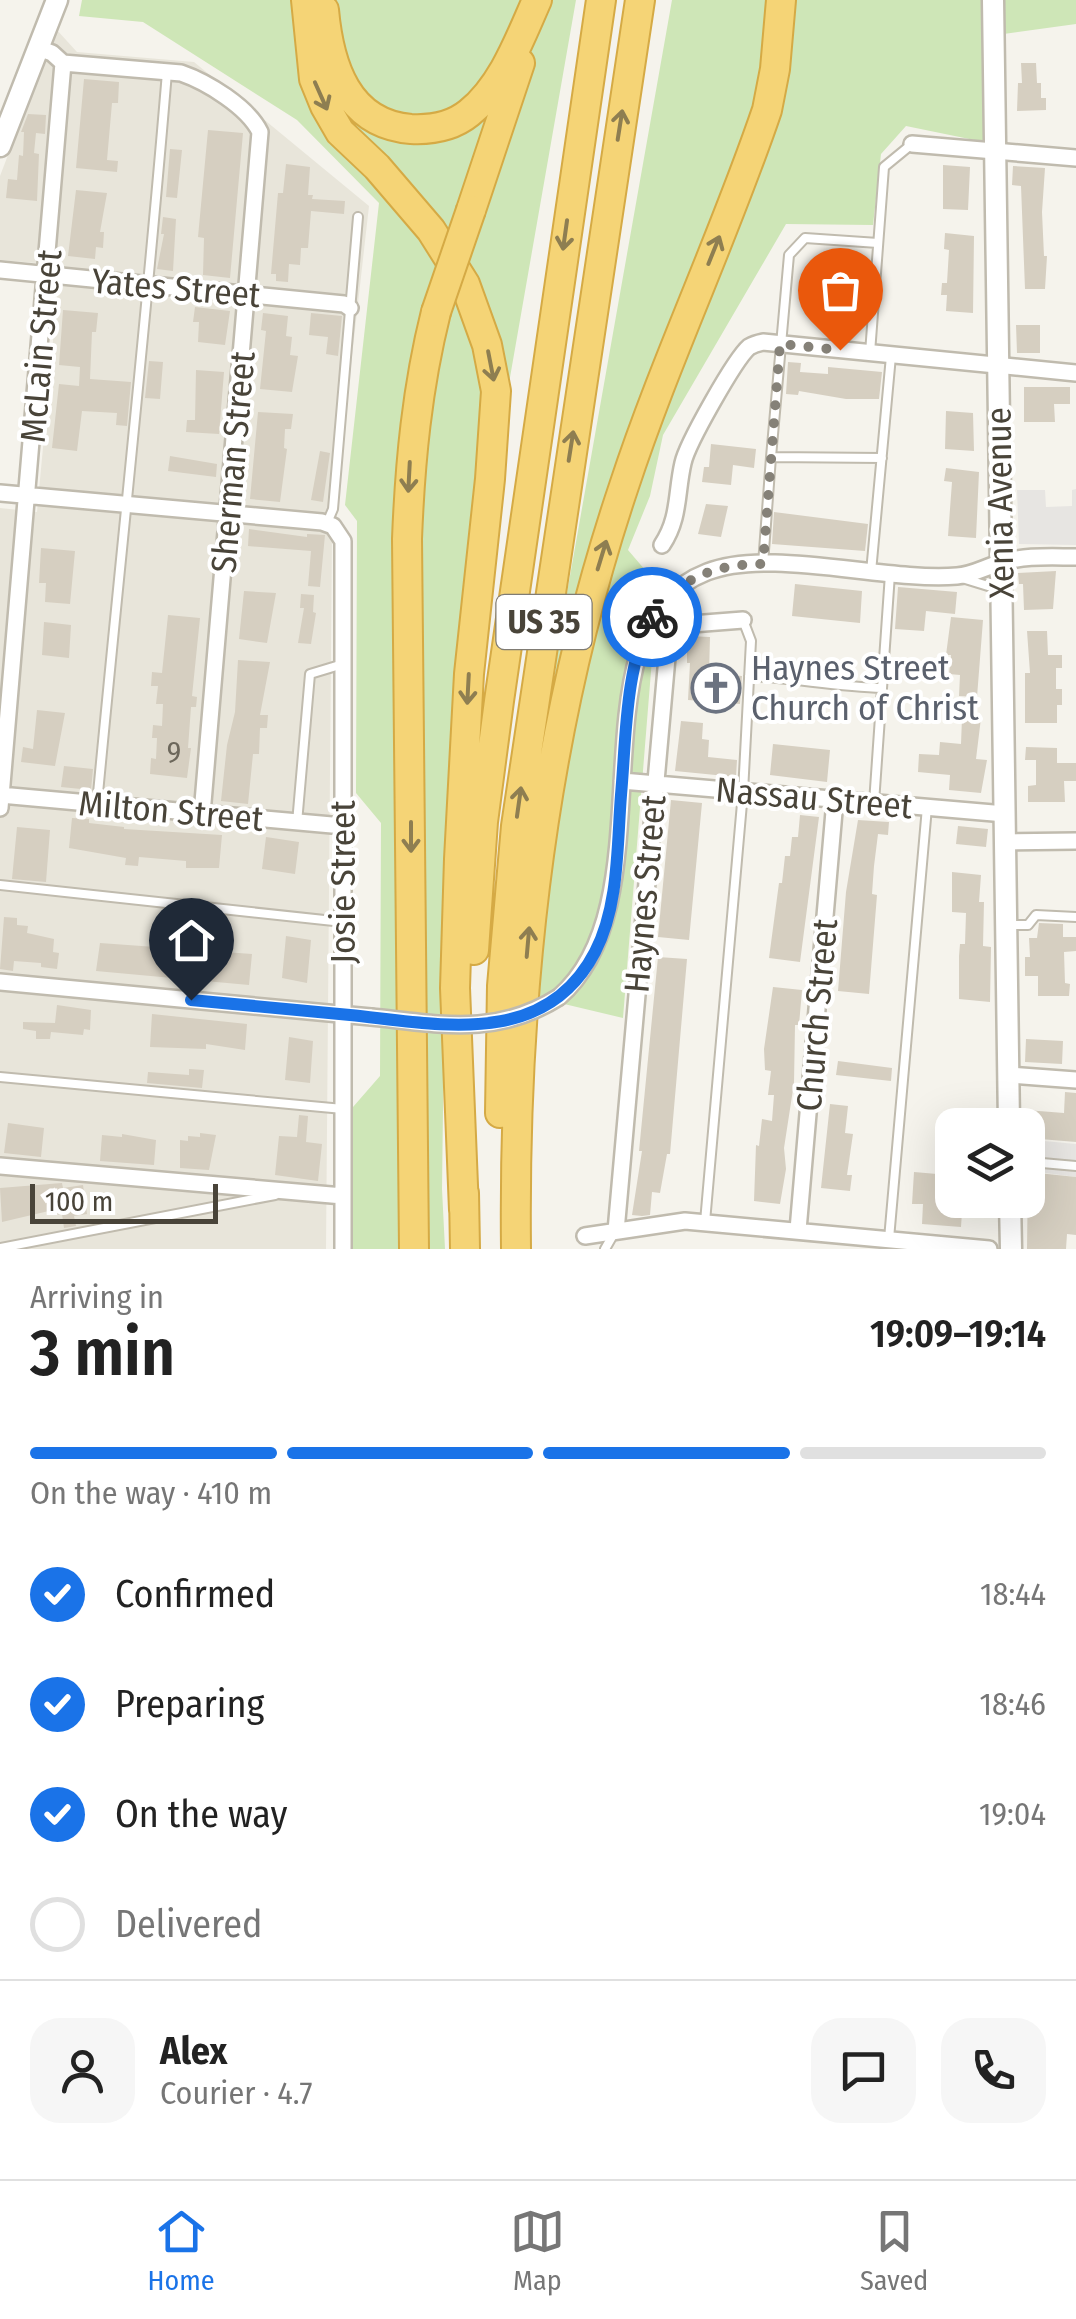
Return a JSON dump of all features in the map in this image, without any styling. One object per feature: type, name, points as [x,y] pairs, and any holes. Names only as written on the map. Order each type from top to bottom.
[{"type":"highway","points":[[306,0],[314,79],[325,106],[340,132],[377,167],[431,230],[465,284],[487,345],[496,391],[469,674],[458,878],[455,988],[464,1210]]},
{"type":"highway","points":[[323,0],[326,36],[343,88],[357,106],[379,122],[427,130],[452,124],[471,112],[512,56],[538,0]]},
{"type":"highway","points":[[414,1249],[407,539],[414,430],[423,365],[436,312],[538,0]]},
{"type":"highway","name":"US 35","points":[[465,1249],[466,1094],[483,822],[601,0]]},
{"type":"highway","name":"US 35","points":[[498,1249],[502,986],[516,826],[640,0]]},
{"type":"highway","points":[[516,1249],[525,974],[533,883],[566,702],[593,585],[624,486],[767,110],[776,69],[780,0]]},
{"type":"street","points":[[0,146],[56,0]]},
{"type":"street","name":"Xenia Avenue","points":[[992,0],[1008,1108]]},
{"type":"street","points":[[38,48],[64,63],[167,72]]},
{"type":"street","name":"McLain Street","points":[[0,808],[64,63]]},
{"type":"street","name":"Sherman Street","points":[[167,72],[194,78],[256,123],[261,138],[202,814]]},
{"type":"street","points":[[912,144],[1076,158]]},
{"type":"street","name":"Yates Street","points":[[0,270],[344,304],[350,308]]},
{"type":"street","points":[[662,545],[678,510],[686,452],[747,349],[764,342],[1076,373]]},
{"type":"street","points":[[0,492],[327,523]]},
{"type":"street","name":"Josie Street","points":[[327,523],[339,532],[342,541],[343,1249]]},
{"type":"street","points":[[0,982],[446,1025],[486,1025],[523,1016],[559,997],[582,973],[602,935],[614,880],[635,664],[640,642],[660,604],[690,580],[726,566],[763,564],[958,576],[1001,562],[1076,557]]},
{"type":"street","name":"Haynes Street","points":[[616,1231],[669,635],[679,625],[743,620]]},
{"type":"street","name":"Nassau Street","points":[[622,781],[1005,814]]},
{"type":"street","name":"Milton Street","points":[[0,795],[343,826]]},
{"type":"street","name":"Church Street","points":[[798,1230],[835,800]]},
{"type":"street","points":[[1005,842],[1076,841]]},
{"type":"street","points":[[1008,1075],[1076,1080]]},
{"type":"street","points":[[0,1166],[343,1196]]},
{"type":"street","points":[[1010,1218],[1011,1249]]},
{"type":"street","points":[[586,1236],[685,1221],[989,1249]]},
{"type":"lane","points":[[97,804],[167,72]]},
{"type":"lane","points":[[870,353],[884,167],[912,144]]},
{"type":"lane","points":[[327,523],[332,509],[358,217]]},
{"type":"lane","points":[[763,564],[790,254],[805,238],[878,244]]},
{"type":"lane","points":[[871,572],[892,356]]},
{"type":"lane","points":[[770,457],[882,458]]},
{"type":"lane","points":[[874,803],[890,574]]},
{"type":"lane","points":[[958,576],[1001,590]]},
{"type":"lane","points":[[705,1222],[743,792],[751,640],[743,620]]},
{"type":"lane","points":[[297,823],[310,674],[343,664]]},
{"type":"lane","points":[[749,676],[882,688]]},
{"type":"lane","points":[[890,1239],[927,808]]},
{"type":"lane","points":[[0,885],[343,922]]},
{"type":"lane","points":[[1006,925],[1028,925],[1036,915],[1076,918]]},
{"type":"lane","points":[[0,1077],[342,1109]]},
{"type":"lane","points":[[1045,1163],[1076,1166]]},
{"type":"lane","points":[[0,1248],[286,1193]]},
{"type":"lane","points":[[605,1249],[616,1231]]},
{"type":"shaded area","points":[[56,29],[77,52],[194,62],[369,206],[332,533],[326,1249],[0,1249],[0,508],[37,512],[60,265],[0,260],[0,176]]},
{"type":"shaded area","points":[[1076,489],[1076,545],[1019,544],[1017,490],[1045,490],[1046,507],[1072,506],[1072,490]]},
{"type":"shaded area","points":[[1045,1141],[1076,1144],[1076,1177],[1045,1173]]},
{"type":"green space","points":[[82,0],[576,0],[453,703],[445,950],[445,1249],[352,1249],[353,1107],[380,1076],[381,823],[356,793],[357,521],[345,505],[379,203],[297,120],[143,22],[79,16]]},
{"type":"green space","points":[[672,0],[1076,0],[1076,24],[982,37],[984,142],[906,126],[881,154],[873,225],[786,224],[663,435],[650,496],[628,550],[658,585],[623,1018],[539,998],[556,655]]},
{"type":"building","points":[[1021,63],[1036,63],[1037,83],[1041,83],[1041,98],[1046,98],[1046,110],[1017,111]]},
{"type":"building","points":[[84,79],[119,82],[118,103],[112,103],[107,160],[118,161],[117,172],[76,168]]},
{"type":"building","points":[[28,114],[46,115],[45,134],[36,133],[37,201],[6,198],[8,179],[17,180],[19,155],[23,156],[21,132]]},
{"type":"building","points":[[208,130],[243,133],[230,278],[203,275],[204,238],[198,237]]},
{"type":"building","points":[[170,149],[182,150],[177,198],[166,197]]},
{"type":"building","points":[[286,164],[310,167],[308,195],[313,195],[312,199],[345,201],[344,214],[311,211],[308,248],[301,248],[300,265],[289,264],[288,282],[276,281],[276,274],[271,274],[278,193],[283,193]]},
{"type":"building","points":[[943,165],[970,167],[968,210],[943,209]]},
{"type":"building","points":[[1013,166],[1045,168],[1045,289],[1025,289],[1021,186],[1012,185]]},
{"type":"building","points":[[76,190],[107,193],[100,232],[104,232],[103,248],[96,247],[95,259],[68,256]]},
{"type":"building","points":[[163,217],[176,219],[173,271],[157,269]]},
{"type":"building","points":[[945,233],[974,236],[973,313],[946,311],[947,295],[941,295],[942,283],[947,283],[949,250],[944,249]]},
{"type":"building","points":[[833,293],[864,294],[862,326],[830,324]]},
{"type":"building","points":[[195,307],[230,311],[225,345],[198,342],[199,322],[193,322]]},
{"type":"building","points":[[63,310],[98,313],[96,332],[92,332],[90,379],[131,382],[127,426],[116,425],[117,413],[82,411],[77,451],[52,448],[59,384],[79,386],[80,367],[59,365]]},
{"type":"building","points":[[263,313],[288,316],[286,336],[292,337],[290,355],[298,356],[292,392],[260,389],[266,331],[261,330]]},
{"type":"building","points":[[311,313],[342,316],[338,356],[326,354],[328,337],[309,335]]},
{"type":"building","points":[[1016,325],[1040,325],[1040,353],[1017,353]]},
{"type":"building","points":[[149,361],[163,362],[160,399],[145,398]]},
{"type":"building","points":[[788,362],[801,363],[800,372],[828,374],[828,367],[882,372],[879,399],[846,399],[799,391],[798,395],[786,394]]},
{"type":"building","points":[[196,370],[224,372],[219,434],[186,432],[187,420],[195,420]]},
{"type":"building","points":[[1024,387],[1070,387],[1070,404],[1054,404],[1055,422],[1024,422]]},
{"type":"building","points":[[946,411],[973,413],[974,451],[945,449]]},
{"type":"building","points":[[258,412],[293,414],[291,429],[285,429],[287,449],[280,502],[250,499]]},
{"type":"building","points":[[711,444],[756,449],[754,468],[733,465],[731,485],[702,482],[704,467],[709,467]]},
{"type":"building","points":[[320,451],[330,453],[323,502],[311,500]]},
{"type":"building","points":[[170,456],[217,464],[216,477],[168,471]]},
{"type":"building","points":[[946,468],[979,472],[976,538],[948,536],[952,482],[944,481]]},
{"type":"building","points":[[706,504],[728,506],[721,537],[698,534]]},
{"type":"building","points":[[774,512],[868,524],[865,551],[772,544]]},
{"type":"building","points":[[249,529],[307,537],[325,535],[320,587],[308,586],[311,551],[248,546]]},
{"type":"building","points":[[41,548],[75,551],[70,604],[45,602],[46,583],[39,583]]},
{"type":"building","points":[[1056,571],[1053,609],[1024,610],[1023,584],[1019,584],[1018,573]]},
{"type":"building","points":[[795,584],[862,591],[860,623],[792,616]]},
{"type":"building","points":[[898,587],[957,592],[955,614],[926,611],[924,631],[895,629]]},
{"type":"building","points":[[244,591],[276,593],[267,643],[239,639]]},
{"type":"building","points":[[301,594],[314,595],[316,613],[311,644],[298,643],[304,608],[300,608]]},
{"type":"building","points":[[168,615],[200,618],[192,696],[197,697],[196,707],[191,707],[187,778],[150,774],[151,758],[156,759],[153,725],[162,726],[163,704],[156,704],[158,686],[151,686],[152,672],[162,673]]},
{"type":"building","points":[[951,617],[983,620],[977,697],[959,696],[960,675],[949,674],[951,655],[946,655]]},
{"type":"building","points":[[44,622],[71,625],[69,658],[42,655]]},
{"type":"building","points":[[1027,631],[1047,631],[1048,655],[1062,655],[1062,668],[1056,668],[1056,689],[1062,689],[1057,723],[1025,723],[1025,673],[1030,673]]},
{"type":"building","name":"Haynes Street Church of Christ","points":[[687,636],[710,637],[709,673],[742,676],[740,704],[688,700]]},
{"type":"building","points":[[238,660],[270,662],[260,715],[268,715],[267,728],[260,728],[259,754],[253,754],[248,804],[221,801],[235,712]]},
{"type":"building","points":[[37,710],[65,713],[55,766],[21,762],[23,747],[33,749]]},
{"type":"building","points":[[962,718],[981,718],[976,759],[987,760],[981,793],[949,790],[950,775],[918,772],[919,754],[939,755],[940,742],[961,744]]},
{"type":"building","points":[[681,721],[703,723],[702,739],[709,740],[708,757],[737,760],[736,777],[675,771]]},
{"type":"building","points":[[773,744],[830,750],[827,782],[770,775]]},
{"type":"building","points":[[1026,747],[1057,748],[1057,763],[1076,763],[1076,781],[1064,781],[1065,802],[1028,802],[1028,786],[1036,785],[1036,760],[1025,760]]},
{"type":"building","points":[[64,766],[93,769],[91,790],[61,787]]},
{"type":"building","points":[[671,800],[702,803],[689,940],[658,937]]},
{"type":"building","points":[[800,815],[819,817],[800,962],[769,958],[779,883],[785,856],[790,856],[792,837],[798,837]]},
{"type":"building","points":[[72,818],[124,829],[222,835],[219,868],[186,868],[186,861],[139,857],[138,866],[125,865],[126,858],[69,848]]},
{"type":"building","points":[[858,820],[889,822],[888,835],[878,834],[874,866],[872,894],[877,895],[869,994],[838,991],[846,892]]},
{"type":"building","points":[[958,826],[988,829],[986,847],[956,844]]},
{"type":"building","points":[[17,827],[50,830],[46,882],[12,879]]},
{"type":"building","points":[[266,837],[299,842],[295,874],[262,869]]},
{"type":"building","points":[[952,872],[981,875],[983,946],[991,947],[990,1002],[959,999],[959,956],[960,944],[965,944],[966,913],[952,912]]},
{"type":"building","points":[[4,917],[17,918],[17,925],[28,926],[27,933],[54,939],[53,952],[59,953],[57,969],[14,961],[13,971],[0,969]]},
{"type":"building","points":[[1039,923],[1063,924],[1063,937],[1076,937],[1076,951],[1064,952],[1069,996],[1038,996],[1038,976],[1025,976],[1029,938],[1037,938]]},
{"type":"building","points":[[286,936],[311,940],[307,983],[282,978]]},
{"type":"building","points":[[100,943],[252,954],[249,985],[96,971]]},
{"type":"building","points":[[658,957],[687,959],[670,1154],[660,1193],[652,1192],[650,1215],[642,1216],[632,1215],[642,1151]]},
{"type":"building","points":[[773,987],[802,990],[799,1025],[795,1025],[794,1083],[780,1204],[754,1201],[756,1145],[759,1146],[762,1119],[772,1121],[774,1095],[768,1095],[771,1071],[765,1070],[764,1049]]},
{"type":"building","points":[[57,1005],[91,1010],[90,1030],[84,1029],[83,1035],[51,1032],[50,1039],[36,1039],[36,1031],[23,1029],[23,1022],[55,1023]]},
{"type":"building","points":[[152,1014],[247,1024],[245,1050],[206,1044],[206,1049],[150,1047]]},
{"type":"building","points":[[289,1037],[313,1041],[310,1083],[285,1080]]},
{"type":"building","points":[[1026,1039],[1063,1041],[1062,1064],[1025,1062]]},
{"type":"building","points":[[838,1061],[892,1068],[891,1081],[836,1075]]},
{"type":"building","points":[[189,1069],[204,1070],[202,1088],[147,1083],[148,1072],[189,1075]]},
{"type":"building","points":[[1065,1092],[1076,1093],[1076,1142],[1045,1139],[1045,1112],[1064,1113]]},
{"type":"building","points":[[830,1104],[848,1106],[845,1133],[853,1134],[847,1175],[852,1175],[850,1191],[821,1188]]},
{"type":"building","points":[[299,1115],[308,1116],[306,1142],[322,1144],[318,1181],[275,1175],[279,1136],[297,1137]]},
{"type":"building","points":[[8,1123],[44,1128],[41,1157],[4,1153]]},
{"type":"building","points":[[200,1133],[216,1135],[209,1170],[180,1168],[180,1140],[200,1137]]},
{"type":"building","points":[[102,1135],[156,1140],[154,1165],[100,1161]]},
{"type":"building","points":[[914,1172],[935,1174],[935,1218],[962,1218],[961,1227],[922,1224],[923,1204],[912,1204]]},
{"type":"building","points":[[1045,1174],[1076,1177],[1076,1235],[1067,1234],[1066,1249],[1027,1249],[1027,1218],[1045,1218]]},
{"type":"building","points":[[62,1183],[63,1188],[83,1185],[87,1214],[74,1216],[76,1226],[64,1228],[62,1214],[55,1215],[53,1210],[2,1222],[0,1188]]},
{"type":"way so far","points":[[652,617],[674,591],[708,571],[763,564],[780,344],[840,350]]},
{"type":"place","name":"Haynes Street Church of Christ","points":[[716,688]]},
{"type":"route","points":[[191,1000],[466,1026],[523,1016],[559,997],[594,954],[608,912],[635,664],[652,617]]}]
